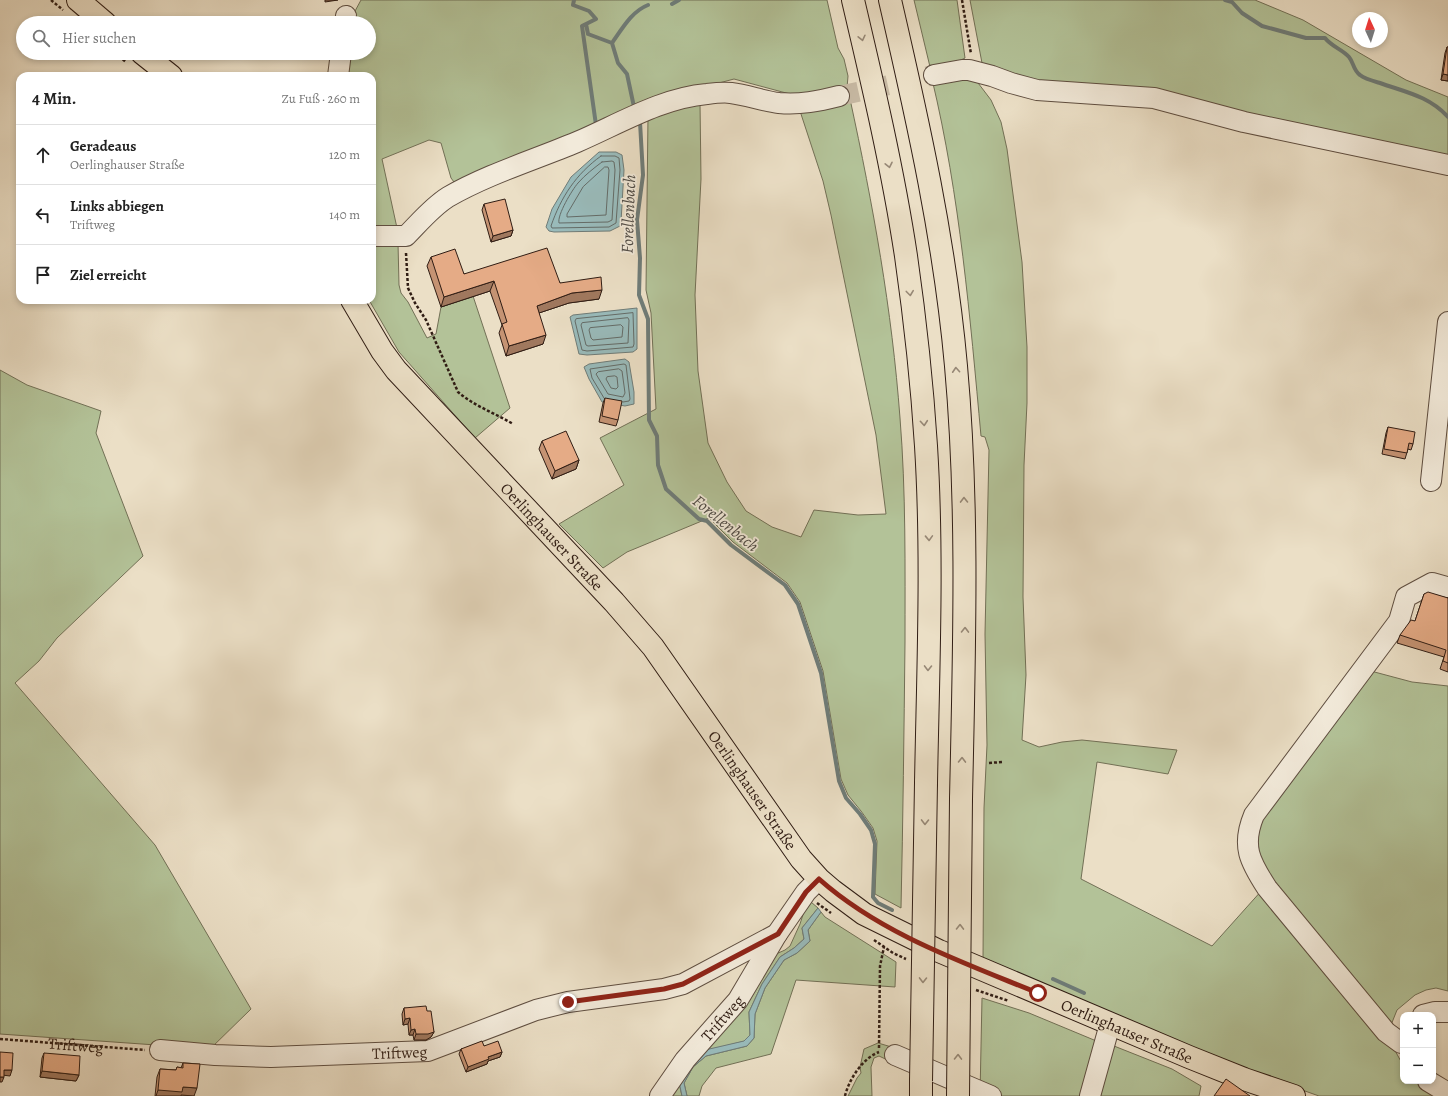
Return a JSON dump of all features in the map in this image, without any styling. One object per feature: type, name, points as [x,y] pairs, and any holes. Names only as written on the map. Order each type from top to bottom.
[{"type":"main road","points":[[78,0],[97,16]]},
{"type":"main road","points":[[853,0],[893,182],[906,256],[918,350],[926,446],[930,565],[921,1089]]},
{"type":"main road","points":[[890,0],[915,107],[942,253],[956,365],[964,489],[965,615],[961,799],[958,1096]]},
{"type":"main road","points":[[151,60],[166,72]]},
{"type":"main road","name":"Oerlinghauser Straße","points":[[354,304],[382,351],[396,370],[614,602],[653,647],[801,859],[819,879],[833,891],[864,914],[939,951],[1237,1076],[1294,1096]]},
{"type":"street","points":[[339,72],[340,60]]},
{"type":"street","points":[[934,75],[969,70],[1037,90],[1154,98],[1244,122],[1448,164]]},
{"type":"street","points":[[376,236],[406,236],[428,213],[448,198],[487,178],[578,141],[661,104],[706,94],[730,93],[778,103],[798,104],[820,101],[839,96]]},
{"type":"street","points":[[1431,481],[1448,322]]},
{"type":"street","points":[[1400,1042],[1386,1032],[1267,888],[1256,871],[1250,857],[1247,843],[1248,829],[1254,815],[1399,621],[1406,596],[1432,583],[1447,587]]},
{"type":"street","name":"Triftweg","points":[[660,1096],[685,1060],[738,1000],[778,934],[806,892],[819,879]]},
{"type":"street","name":"Triftweg","points":[[160,1050],[215,1055],[271,1057],[428,1052],[536,1010],[568,1002],[664,989],[683,984],[778,934]]},
{"type":"street","points":[[1436,1012],[1448,1012]]},
{"type":"street","points":[[1090,1096],[1110,1024]]},
{"type":"street","points":[[887,1054],[991,1096]]},
{"type":"street","points":[[1433,1084],[1448,1094]]},
{"type":"path","points":[[962,0],[971,55],[969,70]]},
{"type":"path","points":[[406,236],[408,288],[415,303],[426,320],[458,392],[467,400],[513,424]]},
{"type":"path","points":[[990,763],[1002,762]]},
{"type":"path","points":[[845,1096],[855,1074],[871,1055],[887,1054],[880,966],[884,947]]},
{"type":"path","name":"Triftweg","points":[[0,1039],[160,1050]]},
{"type":"green space","points":[[361,0],[827,0],[838,48],[844,59],[848,76],[847,88],[801,97],[734,79],[655,100],[457,186],[451,178],[441,143],[429,140],[382,159],[397,228],[376,229],[376,72],[346,72],[347,60],[376,60],[376,16],[354,16]]},
{"type":"green space","points":[[914,0],[957,0],[965,58],[945,68],[931,71]]},
{"type":"green space","points":[[970,0],[1255,0],[1303,20],[1406,80],[1448,97],[1448,161],[1038,85],[987,69],[982,63]]},
{"type":"green space","points":[[972,75],[991,100],[1001,122],[1007,149],[1022,262],[1027,347],[1023,597],[1026,675],[1022,740],[1039,747],[1062,742],[1082,740],[1177,750],[1168,774],[1097,762],[1081,879],[1212,946],[1263,889],[1393,1047],[1400,1060],[1400,1084],[1423,1084],[1441,1096],[1319,1096],[1232,1065],[983,959],[984,808],[987,745],[985,634],[989,450],[985,437],[981,436],[968,302],[957,212],[942,123],[932,79]]},
{"type":"green space","points":[[850,99],[874,218],[887,298],[902,446],[905,530],[905,642],[901,908],[875,894],[877,841],[873,828],[848,795],[841,779],[823,671],[800,602],[787,583],[733,542],[709,518],[627,552],[603,568],[559,524],[624,485],[600,438],[656,409],[651,313],[646,290],[648,116],[700,103],[701,179],[695,295],[698,371],[708,443],[727,482],[746,511],[772,527],[801,537],[814,510],[858,515],[886,514],[876,435],[831,215],[823,181],[800,111]]},
{"type":"green space","points":[[376,241],[398,243],[399,285],[401,293],[408,302],[427,338],[436,334],[441,307],[473,296],[510,408],[475,438],[399,352],[371,304],[376,304]]},
{"type":"green space","points":[[0,370],[27,385],[101,411],[96,433],[143,556],[57,638],[39,661],[15,683],[155,845],[251,1009],[208,1051],[156,1045],[0,1034]]},
{"type":"green space","points":[[1367,670],[1412,682],[1448,686],[1448,991],[1436,988],[1426,990],[1415,995],[1397,1010],[1389,1030],[1256,862],[1258,818]]},
{"type":"green space","points":[[808,902],[811,902],[818,908],[802,928],[804,939],[780,957],[762,984],[749,1012],[750,1035],[745,1041],[705,1051],[679,1082],[682,1096],[665,1096],[776,954],[790,946]]},
{"type":"green space","points":[[821,912],[825,917],[896,962],[895,987],[796,980],[771,1054],[716,1068],[702,1086],[699,1096],[687,1096],[684,1083],[693,1067],[706,1056],[747,1046],[754,1038],[755,1014],[765,988],[784,960],[797,953],[810,941],[808,930]]},
{"type":"green space","points":[[982,998],[1029,1013],[1094,1040],[1114,1046],[1172,1069],[1201,1086],[1199,1096],[980,1096]]},
{"type":"green space","points":[[878,1043],[895,1048],[896,1064],[879,1056],[874,1058],[871,1067],[872,1096],[848,1096],[861,1073],[860,1067],[864,1049]]},
{"type":"water","points":[[599,152],[616,152],[622,155],[624,170],[620,226],[610,231],[549,231],[546,227],[552,209],[571,177]]},
{"type":"water","points":[[637,308],[637,349],[633,352],[587,355],[579,354],[570,317],[573,315]]},
{"type":"water","points":[[625,359],[629,362],[634,392],[634,404],[625,406],[602,402],[584,367],[589,364]]},
{"type":"water","points":[[818,908],[821,912],[808,930],[810,941],[797,953],[784,960],[765,988],[755,1014],[754,1038],[747,1046],[706,1056],[693,1067],[684,1083],[687,1096],[682,1096],[679,1082],[705,1050],[744,1041],[750,1035],[749,1012],[762,984],[780,957],[804,939],[802,928]]},
{"type":"building","points":[[1448,47],[1448,75],[1443,74]]},
{"type":"building","points":[[505,199],[513,230],[493,236],[484,204]]},
{"type":"building","points":[[547,248],[560,283],[601,277],[602,290],[572,293],[537,306],[546,335],[509,346],[502,324],[507,322],[494,281],[444,297],[431,257],[455,249],[464,274]]},
{"type":"building","points":[[605,398],[622,401],[618,420],[602,416]]},
{"type":"building","points":[[1388,427],[1415,432],[1413,444],[1409,443],[1407,453],[1384,449]]},
{"type":"building","points":[[566,431],[579,460],[555,471],[542,441]]},
{"type":"building","points":[[1428,592],[1448,598],[1448,663],[1443,661],[1446,650],[1400,635],[1411,620],[1415,621],[1424,594]]},
{"type":"building","points":[[426,1006],[427,1011],[431,1011],[434,1032],[428,1034],[416,1034],[415,1029],[411,1030],[410,1018],[405,1019],[404,1008]]},
{"type":"building","points":[[482,1041],[484,1046],[498,1041],[502,1052],[468,1067],[461,1049]]},
{"type":"building","points":[[0,1052],[13,1053],[12,1070],[4,1070],[4,1077],[0,1077]]},
{"type":"building","points":[[44,1053],[80,1056],[79,1075],[42,1071]]},
{"type":"building","points":[[183,1063],[200,1064],[197,1088],[183,1087],[182,1092],[158,1090],[160,1069],[176,1070],[177,1067],[183,1068]]},
{"type":"building","points":[[1226,1079],[1250,1096],[1214,1096]]},
{"type":"waterway","name":"Forellenbach","points":[[574,0],[573,5],[589,11],[596,19],[586,24],[588,34],[612,43],[618,63],[627,74],[634,107]]},
{"type":"waterway","points":[[672,4],[679,0]]},
{"type":"waterway","points":[[1225,0],[1232,2],[1242,13],[1262,26],[1306,38],[1325,38],[1349,57],[1356,71],[1362,76],[1369,80],[1425,99],[1448,117]]},
{"type":"waterway","points":[[612,43],[632,16],[648,5]]},
{"type":"waterway","points":[[586,24],[582,26],[596,125]]},
{"type":"waterway","name":"Forellenbach","points":[[640,122],[643,175],[637,220],[640,258],[639,295],[648,319],[649,420],[657,436],[658,465],[666,489],[699,519],[707,521],[731,545],[785,585],[798,604],[821,673],[839,781],[846,798],[871,830],[875,844],[873,897],[878,903],[892,910]]},
{"type":"waterway","name":"Forellenbach","points":[[1053,979],[1084,993]]},
{"type":"tunnel","points":[[839,96],[934,75]]},
{"type":"route","points":[[568,1002],[664,989],[683,984],[778,934],[806,892],[819,879],[864,914],[939,951],[1038,993]]}]
